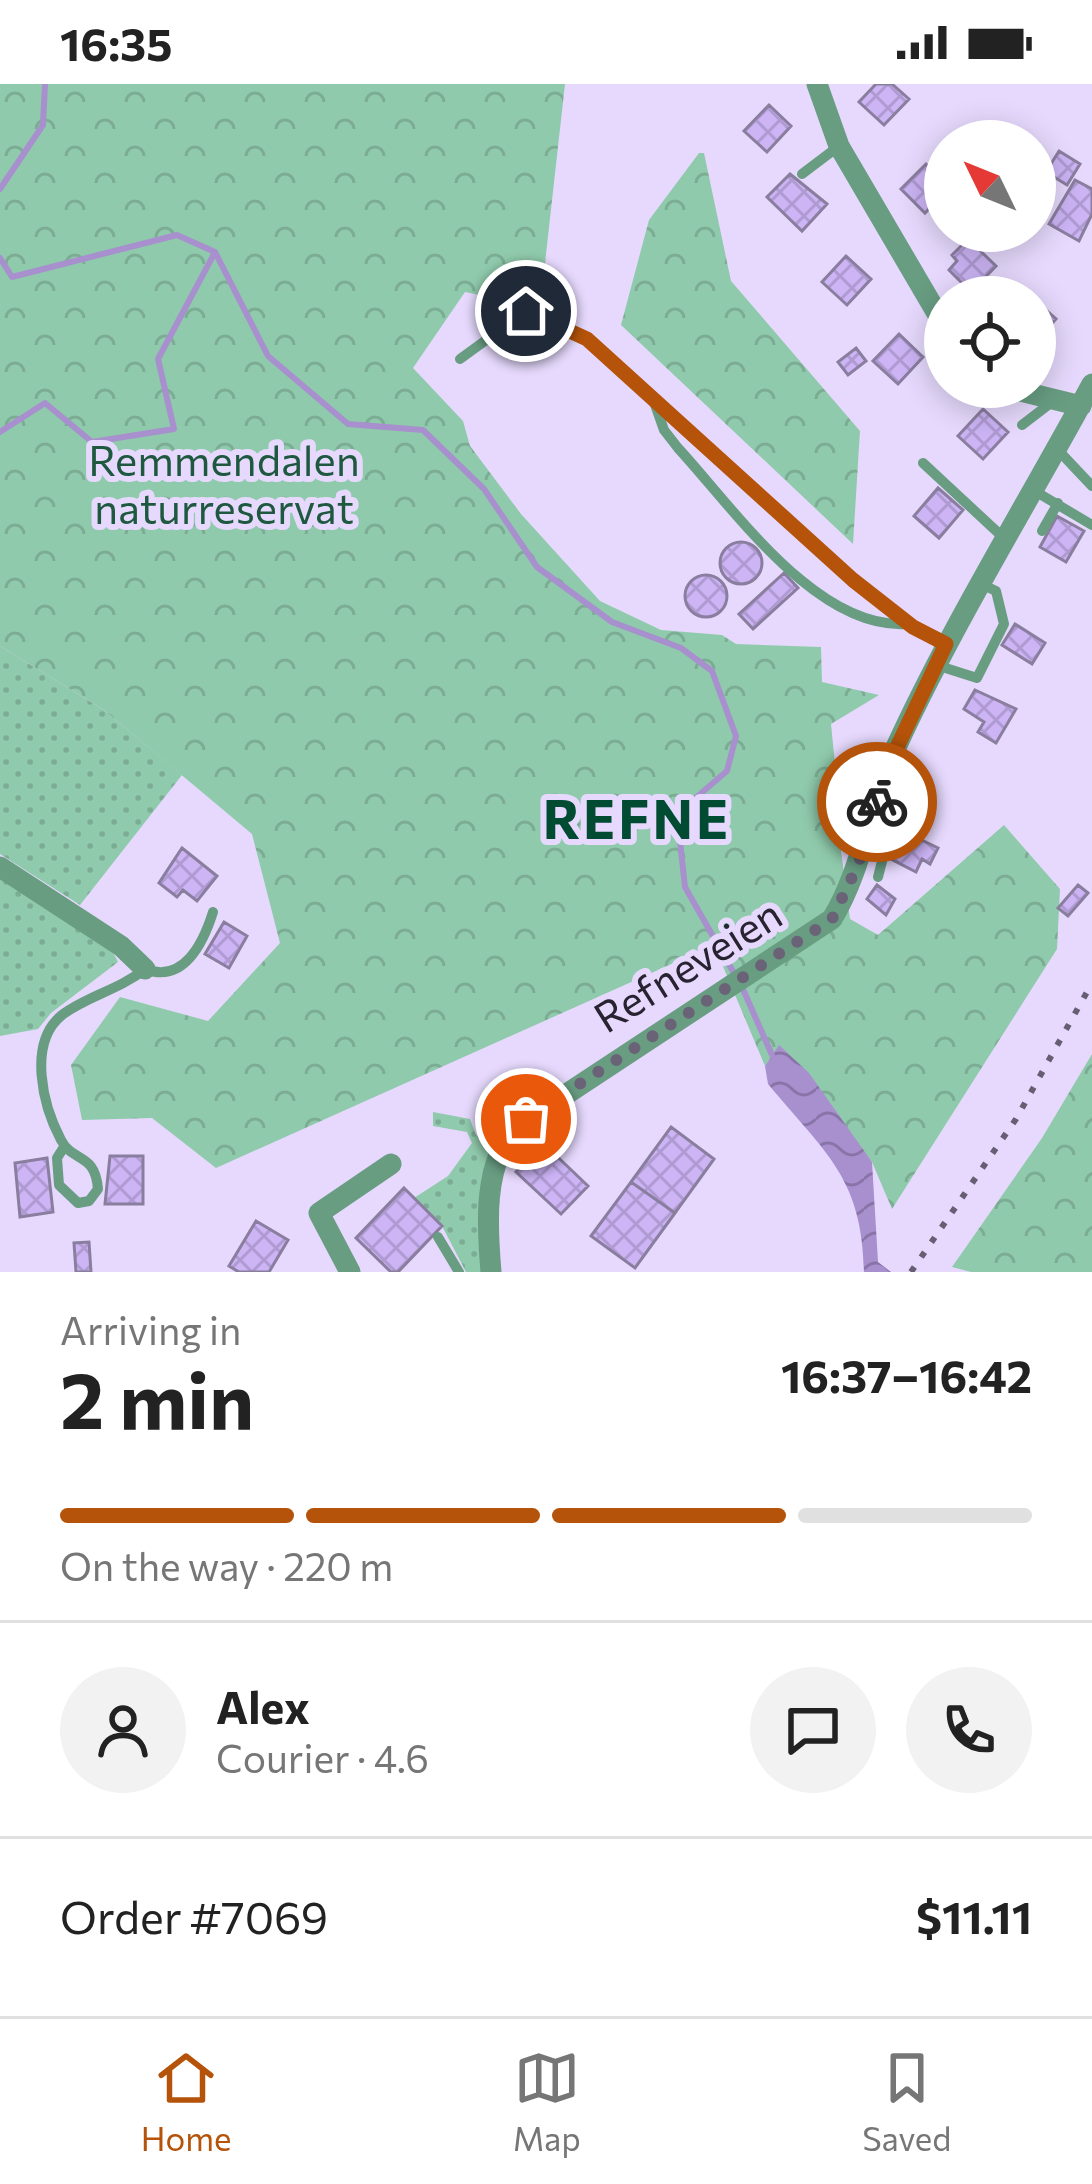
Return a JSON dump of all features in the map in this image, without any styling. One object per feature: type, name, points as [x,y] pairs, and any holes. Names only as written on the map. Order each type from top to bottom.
[{"type":"street","points":[[817,84],[839,146],[924,291]]},
{"type":"street","name":"Refneveien","points":[[491,1272],[491,1182],[506,1139],[526,1119],[816,932],[844,898],[890,762],[946,644],[1092,384]]},
{"type":"street","points":[[1056,400],[1081,406]]},
{"type":"street","points":[[0,867],[121,946],[145,969]]},
{"type":"street","points":[[350,1272],[319,1213],[392,1164]]},
{"type":"lane","points":[[802,173],[839,146]]},
{"type":"lane","points":[[460,359],[526,311],[587,339],[853,580],[909,624],[946,644]]},
{"type":"lane","points":[[651,393],[664,430],[678,448],[811,589],[875,626],[909,624]]},
{"type":"lane","points":[[1022,425],[1044,408]]},
{"type":"lane","points":[[1057,449],[1092,486]]},
{"type":"lane","points":[[923,463],[1006,540]]},
{"type":"lane","points":[[1033,490],[1092,525]]},
{"type":"lane","points":[[1042,531],[1058,503]]},
{"type":"lane","points":[[936,665],[977,678],[1004,624],[996,591],[981,584]]},
{"type":"lane","points":[[872,819],[889,834],[878,878]]},
{"type":"lane","points":[[64,1147],[57,1158],[59,1185],[78,1203],[89,1201],[98,1189],[97,1173],[89,1161],[64,1147],[41,1061],[49,1029],[59,1017],[121,988],[145,969],[158,974],[181,968],[206,934],[214,912]]},
{"type":"lane","points":[[438,1237],[460,1272]]},
{"type":"green space","name":"Remmendalen naturreservat","points":[[0,84],[565,84],[540,308],[465,292],[413,368],[463,421],[470,446],[521,514],[600,601],[661,630],[722,635],[736,644],[821,647],[822,682],[879,695],[831,724],[835,764],[849,798],[841,851],[850,919],[878,935],[1004,825],[1060,889],[1057,949],[892,1209],[872,1162],[779,1046],[765,1066],[714,945],[216,1168],[152,1118],[82,1120],[71,1065],[120,997],[208,1021],[280,943],[252,834],[104,710],[0,646]]},
{"type":"green space","points":[[699,153],[704,153],[731,281],[860,431],[853,544],[621,325],[649,220]]},
{"type":"green space","points":[[0,646],[104,710],[182,775],[80,905],[0,854]]},
{"type":"green space","points":[[0,877],[112,950],[118,962],[51,1013],[38,1029],[0,1036]]},
{"type":"green space","points":[[1092,1054],[1092,1272],[971,1272],[952,1267],[1042,1138]]},
{"type":"green space","points":[[433,1112],[470,1119],[476,1135],[490,1144],[482,1272],[466,1272],[442,1226],[414,1198],[448,1176],[472,1143],[467,1132],[433,1126]]},
{"type":"water","points":[[779,1045],[809,1073],[872,1162],[878,1262],[891,1272],[864,1272],[862,1240],[848,1189],[823,1149],[768,1084],[765,1066]]},
{"type":"building","points":[[876,84],[892,84],[909,99],[884,125],[859,102]]},
{"type":"building","points":[[769,105],[791,126],[767,152],[744,131]]},
{"type":"building","points":[[1059,151],[1080,164],[1067,185],[1056,178]]},
{"type":"building","points":[[924,166],[924,212],[901,189]]},
{"type":"building","points":[[790,174],[827,204],[802,231],[767,197]]},
{"type":"building","points":[[1075,180],[1092,189],[1092,214],[1079,241],[1056,228],[1056,212]]},
{"type":"building","points":[[981,252],[996,266],[986,276],[955,276],[949,270],[957,261],[952,255]]},
{"type":"building","points":[[846,256],[871,279],[847,305],[822,282]]},
{"type":"building","points":[[899,334],[923,357],[898,384],[873,361]]},
{"type":"building","points":[[856,348],[866,361],[848,375],[838,362]]},
{"type":"building","points":[[983,409],[1008,432],[983,459],[958,436]]},
{"type":"building","points":[[938,488],[963,510],[939,538],[914,516]]},
{"type":"building","points":[[1057,516],[1084,531],[1066,562],[1040,547]]},
{"type":"building","points":[[741,542],[756,548],[762,563],[756,578],[741,584],[726,578],[720,563],[726,548]]},
{"type":"building","points":[[784,573],[798,588],[753,629],[739,614]]},
{"type":"building","points":[[706,575],[721,581],[727,596],[721,611],[706,617],[691,611],[685,596],[691,581]]},
{"type":"building","points":[[1015,624],[1045,643],[1032,664],[1002,645]]},
{"type":"building","points":[[975,690],[1016,709],[996,743],[978,732],[984,722],[964,709]]},
{"type":"building","points":[[905,832],[938,848],[930,864],[922,859],[916,872],[891,859]]},
{"type":"building","points":[[182,848],[217,876],[197,901],[183,890],[177,897],[159,883]]},
{"type":"building","points":[[877,885],[895,899],[886,915],[867,899]]},
{"type":"building","points":[[1078,885],[1088,893],[1068,916],[1058,908]]},
{"type":"building","points":[[224,922],[247,936],[229,968],[205,954]]},
{"type":"building","points":[[671,1127],[714,1159],[675,1213],[631,1182]]},
{"type":"building","points":[[543,1143],[588,1186],[561,1214],[516,1172]]},
{"type":"building","points":[[110,1156],[143,1156],[143,1204],[105,1204]]},
{"type":"building","points":[[47,1158],[53,1212],[20,1217],[15,1163]]},
{"type":"building","points":[[631,1182],[675,1213],[635,1268],[591,1236]]},
{"type":"building","points":[[404,1188],[442,1226],[398,1272],[391,1272],[356,1238]]},
{"type":"building","points":[[256,1221],[288,1240],[269,1272],[239,1272],[229,1266]]},
{"type":"building","points":[[89,1242],[91,1272],[76,1272],[74,1243]]},
{"type":"waterway","points":[[0,189],[43,125],[45,84]]},
{"type":"waterway","points":[[0,258],[12,277],[177,235],[215,252],[268,356],[348,424],[423,430],[484,489],[537,567],[612,622],[681,648],[712,671],[736,736],[727,771],[677,814],[685,887],[735,975]]},
{"type":"waterway","points":[[0,432],[45,403],[92,442],[174,429],[158,359],[215,252]]},
{"type":"waterway","points":[[742,987],[772,1055]]},
{"type":"railway","points":[[911,1272],[1016,1119],[1092,983]]},
{"type":"way so far","points":[[526,1119],[832,919],[858,865],[877,802]]},
{"type":"district","name":"REFNE","points":[[637,820]]},
{"type":"route","points":[[526,311],[587,339],[698,434],[853,580],[913,627],[946,644],[890,762],[877,802]]}]
